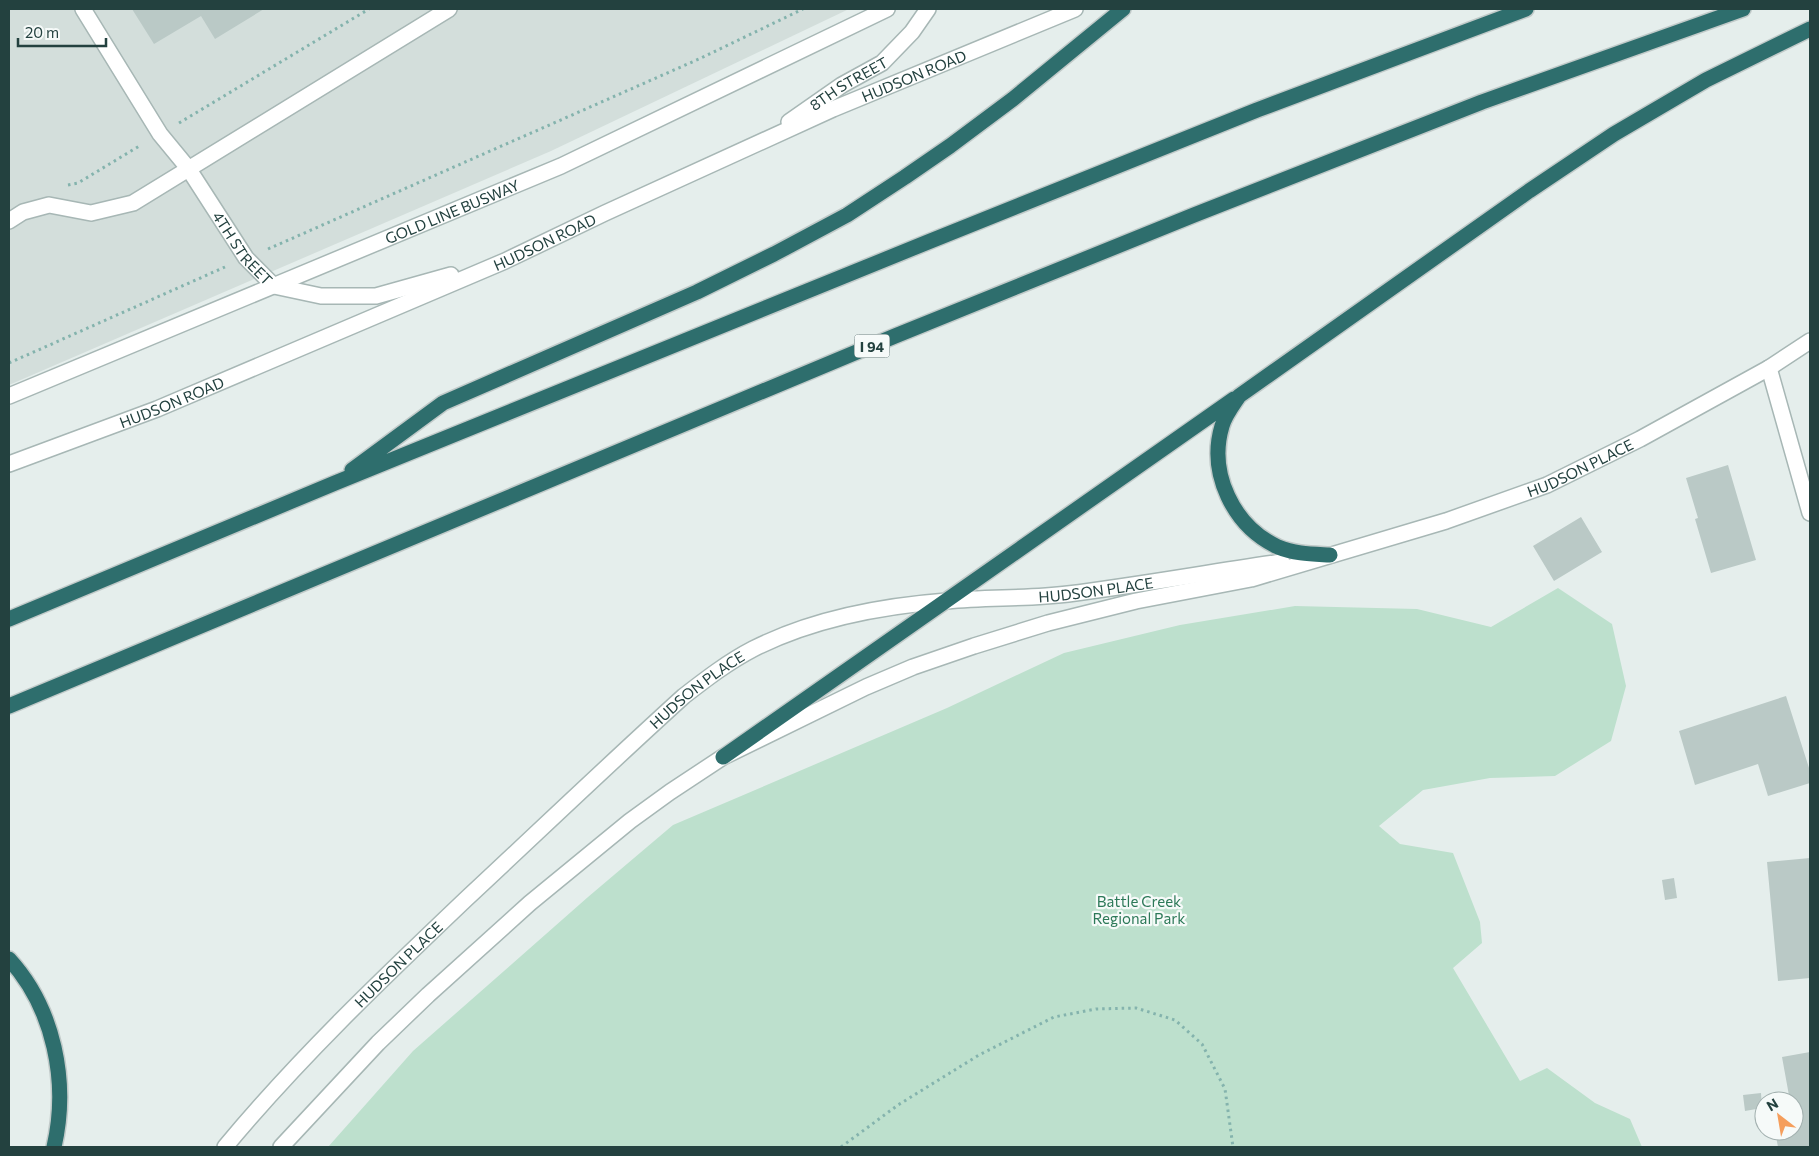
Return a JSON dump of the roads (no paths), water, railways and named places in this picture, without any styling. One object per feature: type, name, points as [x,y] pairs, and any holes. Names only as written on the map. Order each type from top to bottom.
[{"type":"highway","points":[[335,483],[443,403],[697,292],[847,215],[906,178],[950,146],[1013,98],[1122,9]]},
{"type":"highway","points":[[9,619],[335,483],[1248,114],[1526,9]]},
{"type":"highway","name":"I 94","points":[[9,706],[886,340],[1194,215],[1482,102],[1743,9]]},
{"type":"highway","points":[[723,757],[1239,396],[1520,196],[1614,134],[1706,80],[1810,29]]},
{"type":"highway","points":[[1239,396],[1222,424],[1219,437],[1218,464],[1224,490],[1237,513],[1256,533],[1278,547],[1298,553],[1330,555]]},
{"type":"highway","points":[[9,959],[23,974],[42,1010],[55,1048],[60,1088],[59,1128],[54,1147]]},
{"type":"street","name":"4TH STREET","points":[[83,9],[160,134],[188,168],[246,258],[274,286],[321,296],[376,296],[505,261]]},
{"type":"street","points":[[9,221],[23,212],[49,205],[91,213],[133,203],[449,9]]},
{"type":"street","name":"GOLD LINE BUSWAY","points":[[9,396],[561,166],[887,9]]},
{"type":"street","name":"8TH STREET","points":[[756,145],[842,85],[882,63],[912,32],[928,9]]},
{"type":"street","name":"HUDSON ROAD","points":[[9,464],[157,409],[505,261],[605,213],[833,110],[1075,9]]},
{"type":"street","name":"HUDSON PLACE","points":[[281,1147],[385,1036],[530,903],[638,815],[723,757],[866,687],[913,667],[974,646],[1084,613],[1251,579],[1446,522],[1547,485],[1640,439],[1769,368],[1810,341]]},
{"type":"street","points":[[1769,368],[1810,512]]},
{"type":"street","name":"HUDSON PLACE","points":[[225,1147],[278,1086],[411,952],[660,718],[700,683],[753,650],[797,632],[848,616],[900,606],[947,601],[1066,594],[1330,555]]},
{"type":"park label","name":"Battle Creek Regional Park","points":[[1139,910]]}]
